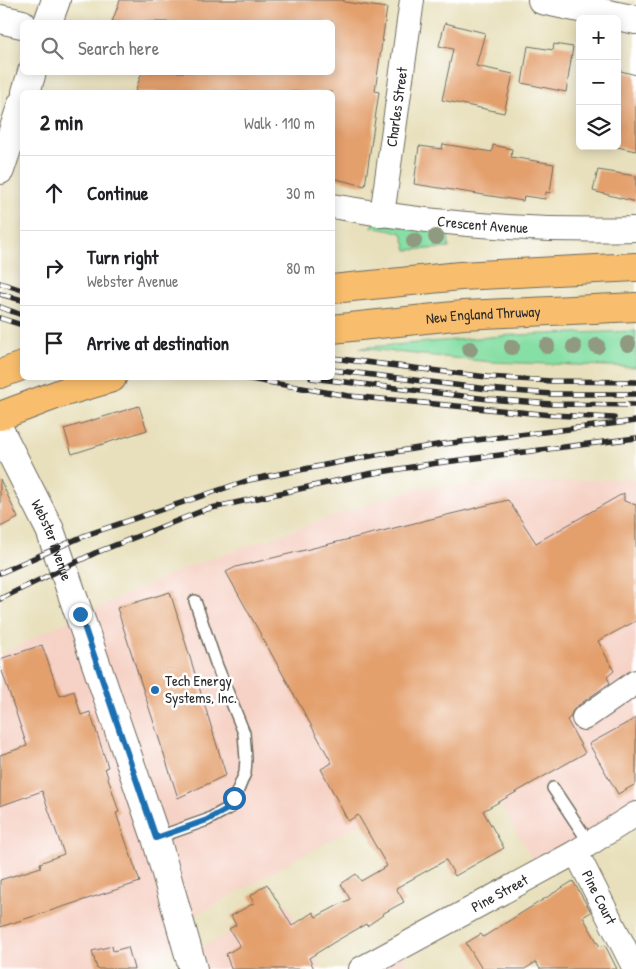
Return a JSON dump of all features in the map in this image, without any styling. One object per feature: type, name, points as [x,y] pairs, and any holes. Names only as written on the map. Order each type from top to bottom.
[{"type":"highway","points":[[335,289],[460,276],[636,267]]},
{"type":"highway","name":"New England Thruway","points":[[342,328],[463,315],[636,307]]},
{"type":"highway","points":[[0,374],[20,367]]},
{"type":"highway","points":[[0,416],[61,393],[105,380]]},
{"type":"street","points":[[49,20],[56,0]]},
{"type":"street","name":"Charles Street","points":[[382,215],[412,0]]},
{"type":"street","points":[[542,0],[636,20]]},
{"type":"street","points":[[0,19],[20,24]]},
{"type":"street","points":[[27,90],[31,75]]},
{"type":"street","points":[[0,170],[20,110]]},
{"type":"street","name":"Crescent Avenue","points":[[335,207],[382,215],[518,228],[636,230]]},
{"type":"street","name":"Webster Avenue","points":[[0,431],[50,530],[156,838],[193,969]]},
{"type":"street","points":[[584,718],[636,682]]},
{"type":"street","name":"Pine Street","points":[[362,969],[583,848],[636,814]]},
{"type":"street","name":"Pine Court","points":[[583,848],[635,969]]},
{"type":"lane","points":[[156,838],[207,820],[231,807],[244,773],[246,759],[244,733],[217,666],[195,601]]},
{"type":"lane","points":[[552,788],[583,848]]},
{"type":"shaded area","points":[[636,478],[636,810],[536,865],[474,760],[185,921],[190,943],[127,969],[0,969],[0,655],[51,629],[184,568],[416,488]]},
{"type":"shaded area","points":[[287,904],[321,969],[198,969],[193,951]]},
{"type":"shaded area","points":[[401,952],[410,969],[372,969]]},
{"type":"green space","points":[[374,223],[448,231],[449,248],[407,250],[402,233],[372,227]]},
{"type":"green space","points":[[636,331],[636,367],[491,362],[359,348],[514,335]]},
{"type":"building","points":[[120,0],[344,0],[344,2],[387,8],[375,91],[379,92],[365,186],[335,179],[335,90],[136,90],[141,75],[335,75],[335,20],[113,20]]},
{"type":"building","points":[[445,23],[485,33],[476,66],[513,74],[504,113],[442,100],[453,49],[439,46]]},
{"type":"building","points":[[554,44],[573,47],[566,92],[522,83],[528,46],[553,50]]},
{"type":"building","points":[[621,71],[636,75],[636,151],[621,148]]},
{"type":"building","points":[[443,144],[492,152],[493,145],[512,149],[511,157],[554,164],[550,193],[546,192],[545,199],[524,196],[523,201],[414,184],[419,146],[442,149]]},
{"type":"building","points":[[598,170],[636,176],[636,202],[593,191]]},
{"type":"building","points":[[139,406],[147,430],[72,454],[64,429]]},
{"type":"building","points":[[0,479],[18,518],[0,527]]},
{"type":"building","points":[[624,493],[624,501],[636,505],[636,621],[598,641],[614,671],[607,677],[610,683],[576,707],[567,720],[585,753],[483,811],[504,848],[455,876],[446,860],[396,888],[404,902],[382,914],[367,926],[366,924],[309,958],[314,969],[231,969],[226,954],[240,946],[229,929],[236,925],[231,916],[254,903],[250,896],[267,884],[292,926],[313,912],[316,917],[350,899],[341,884],[356,874],[361,881],[387,866],[358,815],[348,821],[321,769],[332,763],[226,572],[236,567],[508,500],[536,543]]},
{"type":"building","points":[[170,592],[226,775],[178,798],[117,608]]},
{"type":"building","points":[[42,645],[60,696],[74,691],[81,715],[90,712],[108,767],[105,768],[119,812],[116,813],[140,882],[0,927],[0,880],[41,867],[40,863],[64,854],[42,791],[0,806],[0,755],[27,746],[0,665],[0,659]]},
{"type":"building","points":[[636,718],[636,784],[618,794],[589,744]]},
{"type":"building","points":[[573,881],[591,912],[583,917],[600,947],[605,945],[617,969],[540,969],[536,962],[525,969],[482,969],[466,943],[481,934],[483,937]]},
{"type":"building","points":[[112,946],[113,951],[128,947],[134,969],[97,969],[92,951]]},
{"type":"railway","points":[[0,283],[20,289]]},
{"type":"railway","points":[[0,294],[20,299]]},
{"type":"railway","points":[[0,307],[20,314]]},
{"type":"railway","points":[[0,318],[20,324]]},
{"type":"railway","points":[[335,358],[487,377],[551,381],[636,382]]},
{"type":"railway","points":[[335,370],[488,389],[551,394],[636,394]]},
{"type":"railway","points":[[256,380],[349,396],[552,415],[614,418]]},
{"type":"railway","points":[[328,380],[488,399],[551,404],[636,405]]},
{"type":"railway","points":[[0,573],[86,535],[249,480],[443,444],[636,421]]},
{"type":"railway","points":[[0,599],[95,553],[207,509],[368,474],[437,463],[636,438]]},
{"type":"place","name":"Tech Energy Systems, Inc.","points":[[155,690]]},
{"type":"route","points":[[80,614],[156,838],[207,820],[231,807],[234,798]]}]
